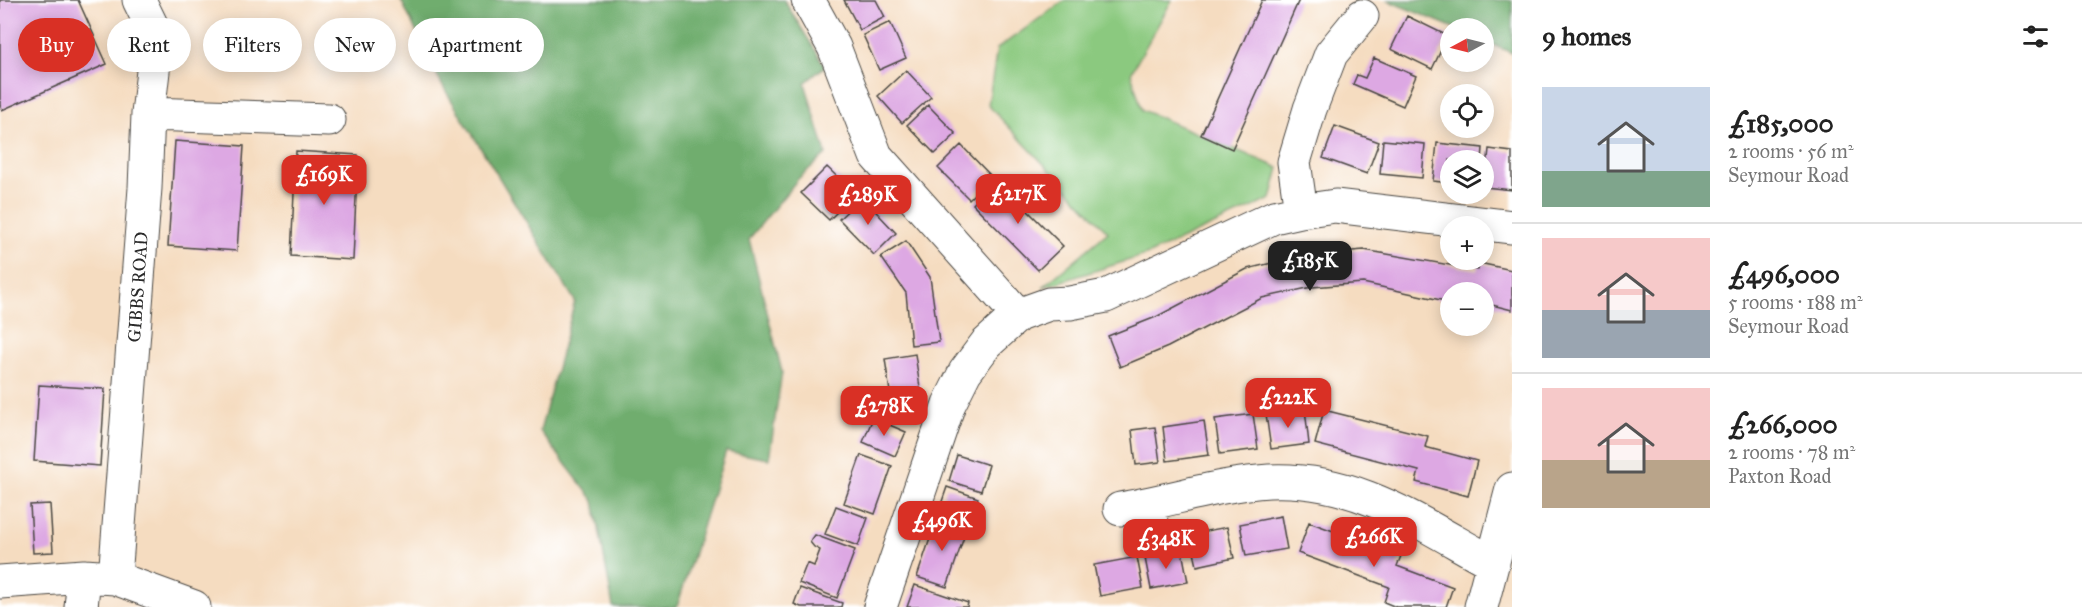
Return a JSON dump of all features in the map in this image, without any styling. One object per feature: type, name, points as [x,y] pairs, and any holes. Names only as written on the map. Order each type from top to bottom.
[{"type":"street","name":"GIBBS ROAD","points":[[94,587],[146,188],[148,114],[157,37],[139,0]]},
{"type":"street","points":[[808,0],[834,47],[876,156],[1018,315]]},
{"type":"street","points":[[1300,211],[1294,162],[1310,109],[1331,54],[1346,23]]},
{"type":"street","points":[[148,114],[329,120]]},
{"type":"street","points":[[880,607],[949,404],[965,372],[986,344],[1018,315],[1049,304],[1070,303],[1106,296],[1274,217],[1300,211],[1335,206],[1512,227]]},
{"type":"street","points":[[1140,516],[1238,485],[1268,481],[1303,482],[1332,486],[1388,506],[1493,563]]},
{"type":"street","points":[[1481,607],[1510,510]]},
{"type":"street","points":[[0,582],[94,587],[194,607]]},
{"type":"green space","points":[[401,0],[784,0],[825,66],[805,83],[826,154],[798,179],[749,239],[782,372],[769,459],[726,451],[677,607],[613,607],[594,501],[540,431],[575,301],[436,72],[544,72],[544,18],[410,18]]},
{"type":"green space","points":[[1065,0],[1172,0],[1131,73],[1142,110],[1279,168],[1271,199],[1149,254],[1043,287],[1108,232],[988,105],[997,49]]},
{"type":"green space","points":[[1386,0],[1512,0],[1512,53],[1494,45],[1494,18],[1440,18],[1440,22]]},
{"type":"building","points":[[0,0],[78,0],[86,18],[18,18],[18,72],[89,72],[2,110],[0,105]]},
{"type":"building","points":[[844,0],[876,0],[885,17],[860,30]]},
{"type":"building","points":[[1262,0],[1299,0],[1232,149],[1201,135]]},
{"type":"building","points":[[1407,16],[1440,32],[1440,52],[1432,69],[1391,49]]},
{"type":"building","points":[[890,22],[906,58],[879,70],[863,35]]},
{"type":"building","points":[[95,38],[107,64],[95,69]]},
{"type":"building","points":[[1374,58],[1416,76],[1403,106],[1353,84],[1357,75],[1365,78]]},
{"type":"building","points":[[906,70],[931,97],[902,123],[878,96]]},
{"type":"building","points":[[928,105],[956,134],[935,154],[907,125]]},
{"type":"building","points":[[1335,126],[1379,142],[1367,174],[1323,158]]},
{"type":"building","points":[[1383,140],[1425,144],[1422,178],[1380,174]]},
{"type":"building","points":[[175,141],[244,146],[237,251],[168,246]]},
{"type":"building","points":[[1437,143],[1483,148],[1483,150],[1440,150],[1440,182],[1433,181]]},
{"type":"building","points":[[961,145],[992,177],[969,199],[938,168]]},
{"type":"building","points":[[1489,149],[1512,152],[1512,190],[1494,188],[1494,150]]},
{"type":"building","points":[[296,151],[358,155],[353,260],[291,256]]},
{"type":"building","points":[[827,167],[855,194],[829,220],[801,193]]},
{"type":"building","points":[[997,180],[1063,246],[1038,270],[973,204]]},
{"type":"building","points":[[862,197],[896,233],[874,255],[839,219]]},
{"type":"building","points":[[906,241],[930,277],[939,342],[911,345],[906,293],[881,257]]},
{"type":"building","points":[[1364,250],[1440,263],[1440,270],[1494,270],[1494,266],[1512,270],[1512,310],[1494,306],[1494,282],[1440,282],[1440,300],[1363,283],[1312,287],[1262,298],[1168,347],[1120,367],[1108,336],[1156,317],[1247,269],[1305,255]]},
{"type":"building","points":[[915,354],[922,401],[892,405],[885,359]]},
{"type":"building","points":[[39,385],[105,389],[100,466],[34,461]]},
{"type":"building","points":[[1305,409],[1309,444],[1271,449],[1266,414]]},
{"type":"building","points":[[1324,410],[1428,436],[1425,447],[1477,461],[1468,496],[1416,482],[1419,471],[1315,444]]},
{"type":"building","points":[[1253,414],[1258,449],[1220,454],[1215,419]]},
{"type":"building","points":[[873,418],[906,432],[895,456],[863,442]]},
{"type":"building","points":[[1204,421],[1209,455],[1167,461],[1163,427]]},
{"type":"building","points":[[1155,427],[1160,462],[1136,465],[1132,430]]},
{"type":"building","points":[[861,455],[892,466],[875,514],[844,503]]},
{"type":"building","points":[[957,455],[989,465],[981,491],[949,481]]},
{"type":"building","points":[[947,487],[978,498],[969,523],[938,513]]},
{"type":"building","points":[[50,504],[53,552],[33,553],[30,505]]},
{"type":"building","points":[[836,506],[868,518],[858,546],[825,534]]},
{"type":"building","points":[[1281,516],[1287,549],[1246,556],[1240,524]]},
{"type":"building","points":[[937,518],[967,528],[947,587],[917,577]]},
{"type":"building","points":[[1309,522],[1401,556],[1397,566],[1453,587],[1446,607],[1396,607],[1384,602],[1389,587],[1298,553]]},
{"type":"building","points":[[1227,527],[1234,558],[1197,566],[1190,534]]},
{"type":"building","points":[[815,535],[855,550],[837,598],[799,583],[807,563],[814,566],[820,550],[810,542]]},
{"type":"building","points":[[1182,551],[1188,582],[1151,589],[1145,558]]},
{"type":"building","points":[[1137,557],[1143,588],[1100,596],[1094,565]]},
{"type":"building","points":[[915,585],[968,603],[967,607],[907,607]]},
{"type":"building","points":[[800,588],[842,603],[841,607],[801,607],[794,604]]}]
